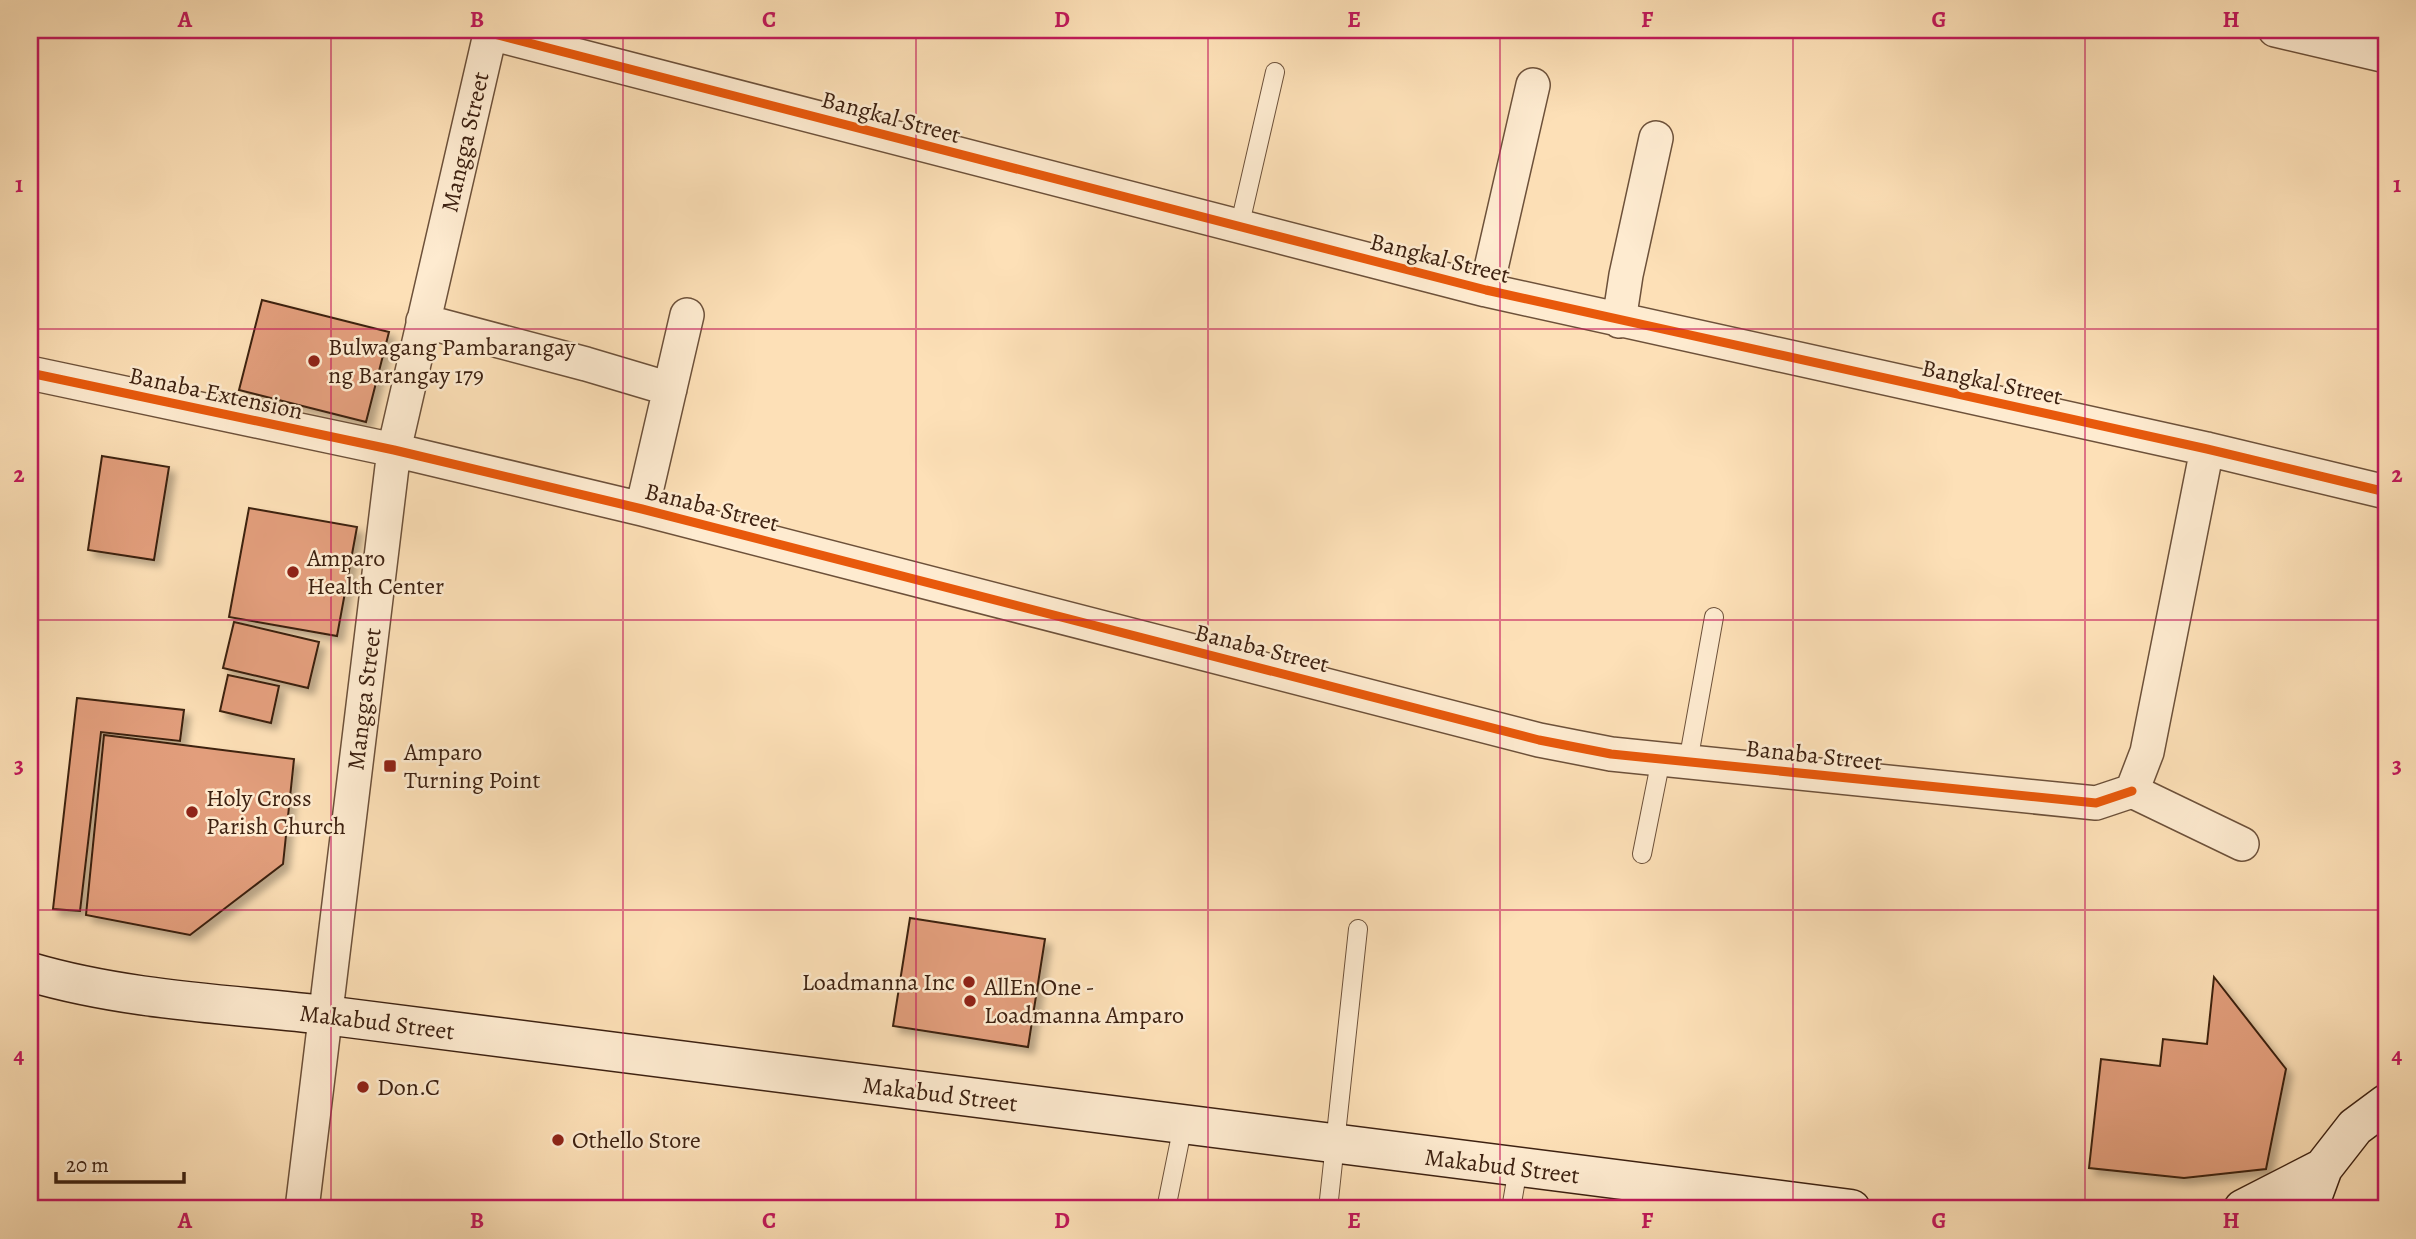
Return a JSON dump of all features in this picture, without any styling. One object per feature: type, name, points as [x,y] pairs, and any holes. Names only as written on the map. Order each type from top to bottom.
[{"type":"street","points":[[2275,30],[2386,56]]},
{"type":"street","name":"Bangkal Street","points":[[491,32],[1486,290],[2207,449],[2386,492]]},
{"type":"street","name":"Mangga Street","points":[[302,1209],[394,450],[491,32]]},
{"type":"street","points":[[1486,290],[1533,85]]},
{"type":"street","points":[[1619,321],[1626,275],[1656,138]]},
{"type":"street","points":[[642,509],[687,315]]},
{"type":"street","points":[[423,321],[670,389]]},
{"type":"street","name":"Banaba Extension","points":[[30,373],[394,450]]},
{"type":"street","points":[[2207,449],[2147,752],[2132,791],[2242,844]]},
{"type":"street","name":"Banaba Street","points":[[394,450],[642,509],[1539,740],[1611,754],[2096,803],[2132,791]]},
{"type":"street","name":"Makabud Street","points":[[30,972],[65,983],[143,995],[1183,1125],[1803,1207],[1851,1209]]},
{"type":"street","points":[[2308,1209],[2323,1168],[2355,1127],[2386,1104]]},
{"type":"street","points":[[2243,1209],[2323,1168]]},
{"type":"lane","points":[[1239,228],[1275,72]]},
{"type":"lane","points":[[1642,854],[1675,761],[1714,617]]},
{"type":"lane","points":[[1328,1209],[1358,929]]},
{"type":"lane","points":[[1166,1209],[1183,1125]]},
{"type":"lane","points":[[1511,1209],[1518,1168]]},
{"type":"building","name":"Bulwagang Pambarangay ng Barangay 179","points":[[262,300],[389,332],[366,422],[239,390]]},
{"type":"building","points":[[102,456],[169,467],[154,560],[88,550]]},
{"type":"building","name":"Amparo Health Center","points":[[249,508],[357,527],[337,636],[229,617]]},
{"type":"building","points":[[234,622],[319,642],[308,688],[223,668]]},
{"type":"building","points":[[228,675],[279,686],[271,723],[220,711]]},
{"type":"building","points":[[77,698],[184,710],[180,741],[101,732],[80,911],[53,909]]},
{"type":"building","name":"Holy Cross Parish Church","points":[[104,735],[294,759],[283,864],[190,935],[86,915]]},
{"type":"building","name":"Loadmanna Inc","points":[[910,918],[1045,939],[1028,1047],[893,1026]]},
{"type":"building","points":[[2214,977],[2286,1069],[2266,1169],[2184,1178],[2089,1168],[2101,1059],[2160,1066],[2163,1039],[2207,1044]]},
{"type":"cycle path","points":[[491,30],[490,33],[1486,290],[2207,449],[2386,492]]},
{"type":"cycle path","points":[[30,373],[394,450],[642,509],[1539,740],[1611,754],[2096,803],[2132,791]]},
{"type":"place","name":"Bulwagang Pambarangay ng Barangay 179","points":[[314,361]]},
{"type":"place","name":"Amparo Health Center","points":[[293,572]]},
{"type":"place","name":"Amparo Turning Point","points":[[390,766]]},
{"type":"place","name":"Holy Cross Parish Church","points":[[192,812]]},
{"type":"place","name":"Loadmanna Inc","points":[[969,982]]},
{"type":"place","name":"AllEn One - Loadmanna Amparo","points":[[970,1001]]},
{"type":"place","name":"Don.C","points":[[363,1087]]},
{"type":"place","name":"Othello Store","points":[[558,1140]]}]
